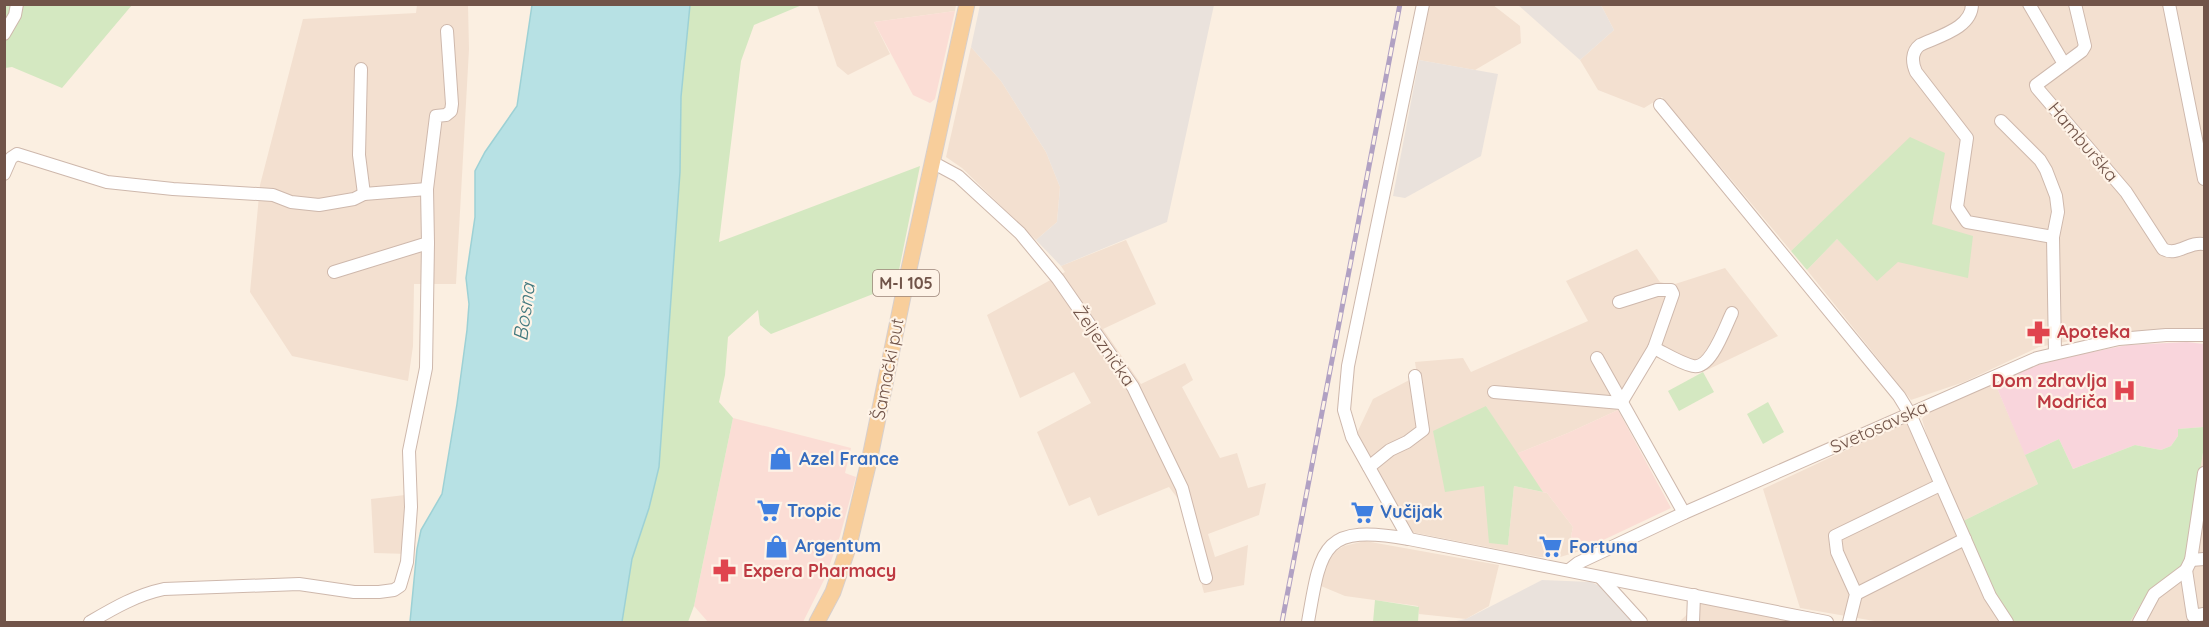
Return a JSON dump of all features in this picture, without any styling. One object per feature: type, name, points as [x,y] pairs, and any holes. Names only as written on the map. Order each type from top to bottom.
[{"type":"main road","name":"Šamački put","points":[[817,622],[833,592],[849,545],[968,4]]},
{"type":"street","points":[[4,34],[15,15],[17,4]]},
{"type":"street","points":[[1409,539],[1352,437],[1344,410],[1348,366],[1422,4]]},
{"type":"street","points":[[1972,4],[1972,12],[1966,22],[1920,45],[1916,49],[1913,61],[1916,72],[1967,138],[1957,207],[1967,222],[2053,237]]},
{"type":"street","points":[[2028,4],[2064,64]]},
{"type":"street","name":"Hamburška","points":[[2075,4],[2085,46],[2082,51],[2036,85],[2037,88],[2126,192],[2163,249],[2173,252],[2197,242],[2205,244]]},
{"type":"street","points":[[2169,4],[2205,179]]},
{"type":"street","points":[[90,622],[118,605],[144,594],[164,590],[299,584],[354,592],[379,592],[394,590],[400,586],[407,562],[411,507],[409,451],[426,368],[427,189],[434,136],[433,123],[435,116],[446,115],[450,111],[452,104],[447,32]]},
{"type":"street","points":[[361,69],[359,155],[364,194]]},
{"type":"street","points":[[1659,105],[1899,396],[1910,414],[1990,596],[2007,622]]},
{"type":"street","points":[[2001,121],[2040,160],[2056,196],[2058,212],[2053,237],[2055,353]]},
{"type":"street","points":[[4,174],[11,158],[17,154],[107,182],[173,189],[273,195],[291,202],[319,205],[354,199],[364,194],[427,189]]},
{"type":"street","name":"Željeznička","points":[[932,162],[958,176],[1020,233],[1058,279],[1133,387],[1182,488],[1206,578]]},
{"type":"street","points":[[334,272],[428,243]]},
{"type":"street","points":[[1619,302],[1657,290],[1671,290],[1673,294],[1654,348],[1621,403]]},
{"type":"street","points":[[1654,348],[1692,366],[1700,366],[1708,361],[1732,313]]},
{"type":"street","name":"Svetosavska","points":[[1569,570],[1578,562],[1684,513],[2037,358],[2119,339],[2166,335],[2205,335]]},
{"type":"street","points":[[1597,358],[1684,513]]},
{"type":"street","points":[[1369,467],[1390,450],[1413,439],[1424,430],[1415,376]]},
{"type":"street","points":[[1494,392],[1621,403]]},
{"type":"street","points":[[2197,618],[2189,565],[2205,473]]},
{"type":"street","points":[[1850,622],[1856,594],[1837,552],[1835,536],[1940,485]]},
{"type":"street","points":[[1308,622],[1314,585],[1322,558],[1328,548],[1348,536],[1379,534],[1827,622]]},
{"type":"street","points":[[1856,594],[1965,539]]},
{"type":"street","points":[[2139,622],[2154,594],[2189,565],[2205,559]]},
{"type":"street","points":[[1601,578],[1641,622]]},
{"type":"street","points":[[1693,622],[1694,595]]},
{"type":"shaded area","points":[[417,5],[468,5],[469,49],[456,284],[414,284],[413,346],[408,381],[292,356],[250,292],[260,185],[303,19],[416,13]]},
{"type":"shaded area","points":[[817,5],[956,5],[955,11],[874,22],[890,54],[848,75],[837,66]]},
{"type":"shaded area","points":[[980,5],[1214,5],[1167,222],[1061,266],[1036,240],[1057,222],[1060,187],[1046,152],[1001,81],[971,47]]},
{"type":"shaded area","points":[[1429,5],[1493,5],[1520,26],[1521,43],[1475,70],[1419,60]]},
{"type":"shaded area","points":[[1518,5],[1601,5],[1614,30],[1580,60]]},
{"type":"shaded area","points":[[1601,5],[2204,5],[2204,330],[2158,330],[2105,334],[2039,347],[1964,382],[1911,400],[1807,270],[1837,239],[1877,280],[1932,224],[1910,138],[1791,251],[1662,97],[1644,108],[1598,90],[1580,60],[1614,30]]},
{"type":"shaded area","points":[[955,11],[935,99],[930,103],[913,95],[874,22]]},
{"type":"shaded area","points":[[971,47],[1001,81],[1046,152],[1060,187],[1057,222],[1036,240],[962,168],[946,157]]},
{"type":"shaded area","points":[[1419,60],[1498,74],[1481,156],[1405,198],[1393,196]]},
{"type":"shaded area","points":[[1126,240],[1156,304],[1103,329],[1141,384],[1185,363],[1193,380],[1182,387],[1220,458],[1237,453],[1248,488],[1266,483],[1259,515],[1208,534],[1215,557],[1248,545],[1244,585],[1204,593],[1179,500],[1169,487],[1098,516],[1090,497],[1069,506],[1037,432],[1091,403],[1074,372],[1020,398],[987,315],[1065,272],[1061,266]]},
{"type":"shaded area","points":[[1637,249],[1660,282],[1672,285],[1725,268],[1778,336],[1707,370],[1694,370],[1656,357],[1653,358],[1630,402],[1568,433],[1516,454],[1486,406],[1484,486],[1508,545],[1514,486],[1547,493],[1573,527],[1571,536],[1580,551],[1557,558],[1539,557],[1411,532],[1356,435],[1373,399],[1417,376],[1415,362],[1463,358],[1471,372],[1588,321],[1566,281]]},
{"type":"shaded area","points":[[2187,342],[2204,344],[2204,427],[2179,429],[2178,436],[2171,446],[2161,450],[2135,445],[2073,469],[2059,439],[2025,455],[1995,383],[2028,367],[2073,356],[2127,345]]},
{"type":"shaded area","points":[[1995,383],[2038,484],[1961,522],[1934,461],[1922,419],[1926,413]]},
{"type":"shaded area","points":[[1618,410],[1671,508],[1580,551],[1571,536],[1573,527],[1547,493],[1543,492],[1516,454]]},
{"type":"shaded area","points":[[733,418],[851,448],[845,473],[856,477],[840,536],[825,578],[803,622],[708,622],[694,606]]},
{"type":"shaded area","points":[[1908,421],[1990,607],[2000,622],[1880,622],[1800,608],[1763,489]]},
{"type":"shaded area","points":[[2204,446],[2204,622],[2130,622],[2150,589],[2182,566],[2188,549]]},
{"type":"shaded area","points":[[405,495],[409,554],[374,553],[371,499]]},
{"type":"shaded area","points":[[1365,541],[1499,565],[1489,606],[1466,619],[1419,614],[1418,606],[1345,596],[1321,586],[1324,566],[1331,554],[1344,546]]},
{"type":"shaded area","points":[[1542,580],[1591,582],[1602,587],[1634,622],[1451,622],[1466,619]]},
{"type":"shaded area","points":[[1700,602],[1792,622],[1679,622]]},
{"type":"green space","points":[[4,5],[132,5],[62,88],[12,67],[5,68]]},
{"type":"green space","points":[[690,5],[802,5],[754,25],[741,61],[719,242],[920,166],[896,285],[771,334],[760,325],[758,310],[728,337],[725,375],[719,402],[733,418],[694,606],[688,622],[622,622],[632,559],[649,508],[659,467],[680,172],[681,97]]},
{"type":"green space","points":[[1910,137],[1945,153],[1932,224],[1973,236],[1968,278],[1898,262],[1877,281],[1837,239],[1807,270],[1791,251]]},
{"type":"green space","points":[[1703,372],[1714,392],[1679,411],[1668,391]]},
{"type":"green space","points":[[1768,402],[1784,432],[1763,444],[1747,414]]},
{"type":"green space","points":[[1486,406],[1543,492],[1514,486],[1508,545],[1489,543],[1484,486],[1445,492],[1433,431]]},
{"type":"green space","points":[[2204,427],[2204,446],[2188,549],[2182,566],[2150,589],[2130,622],[2009,622],[1961,522],[2038,484],[2025,455],[2059,439],[2073,469],[2135,445],[2161,450],[2171,446],[2178,436],[2178,429]]},
{"type":"green space","points":[[1375,600],[1419,607],[1418,622],[1373,622]]},
{"type":"water","name":"Bosna","points":[[532,5],[690,5],[681,97],[680,172],[659,467],[649,508],[632,559],[622,622],[410,622],[421,530],[442,494],[457,404],[467,330],[469,304],[466,278],[475,217],[475,171],[485,152],[517,106]]},
{"type":"railway","points":[[1282,622],[1400,4]]},
{"type":"place","name":"Apoteka","points":[[2039,332]]},
{"type":"place","name":"Dom zdravlja Modriča","points":[[2125,391]]},
{"type":"place","name":"Azel France","points":[[781,459]]},
{"type":"place","name":"Tropic","points":[[769,511]]},
{"type":"place","name":"Vučijak","points":[[1362,512]]},
{"type":"place","name":"Argentum","points":[[777,546]]},
{"type":"place","name":"Fortuna","points":[[1551,547]]},
{"type":"place","name":"Expera Pharmacy","points":[[725,571]]}]
